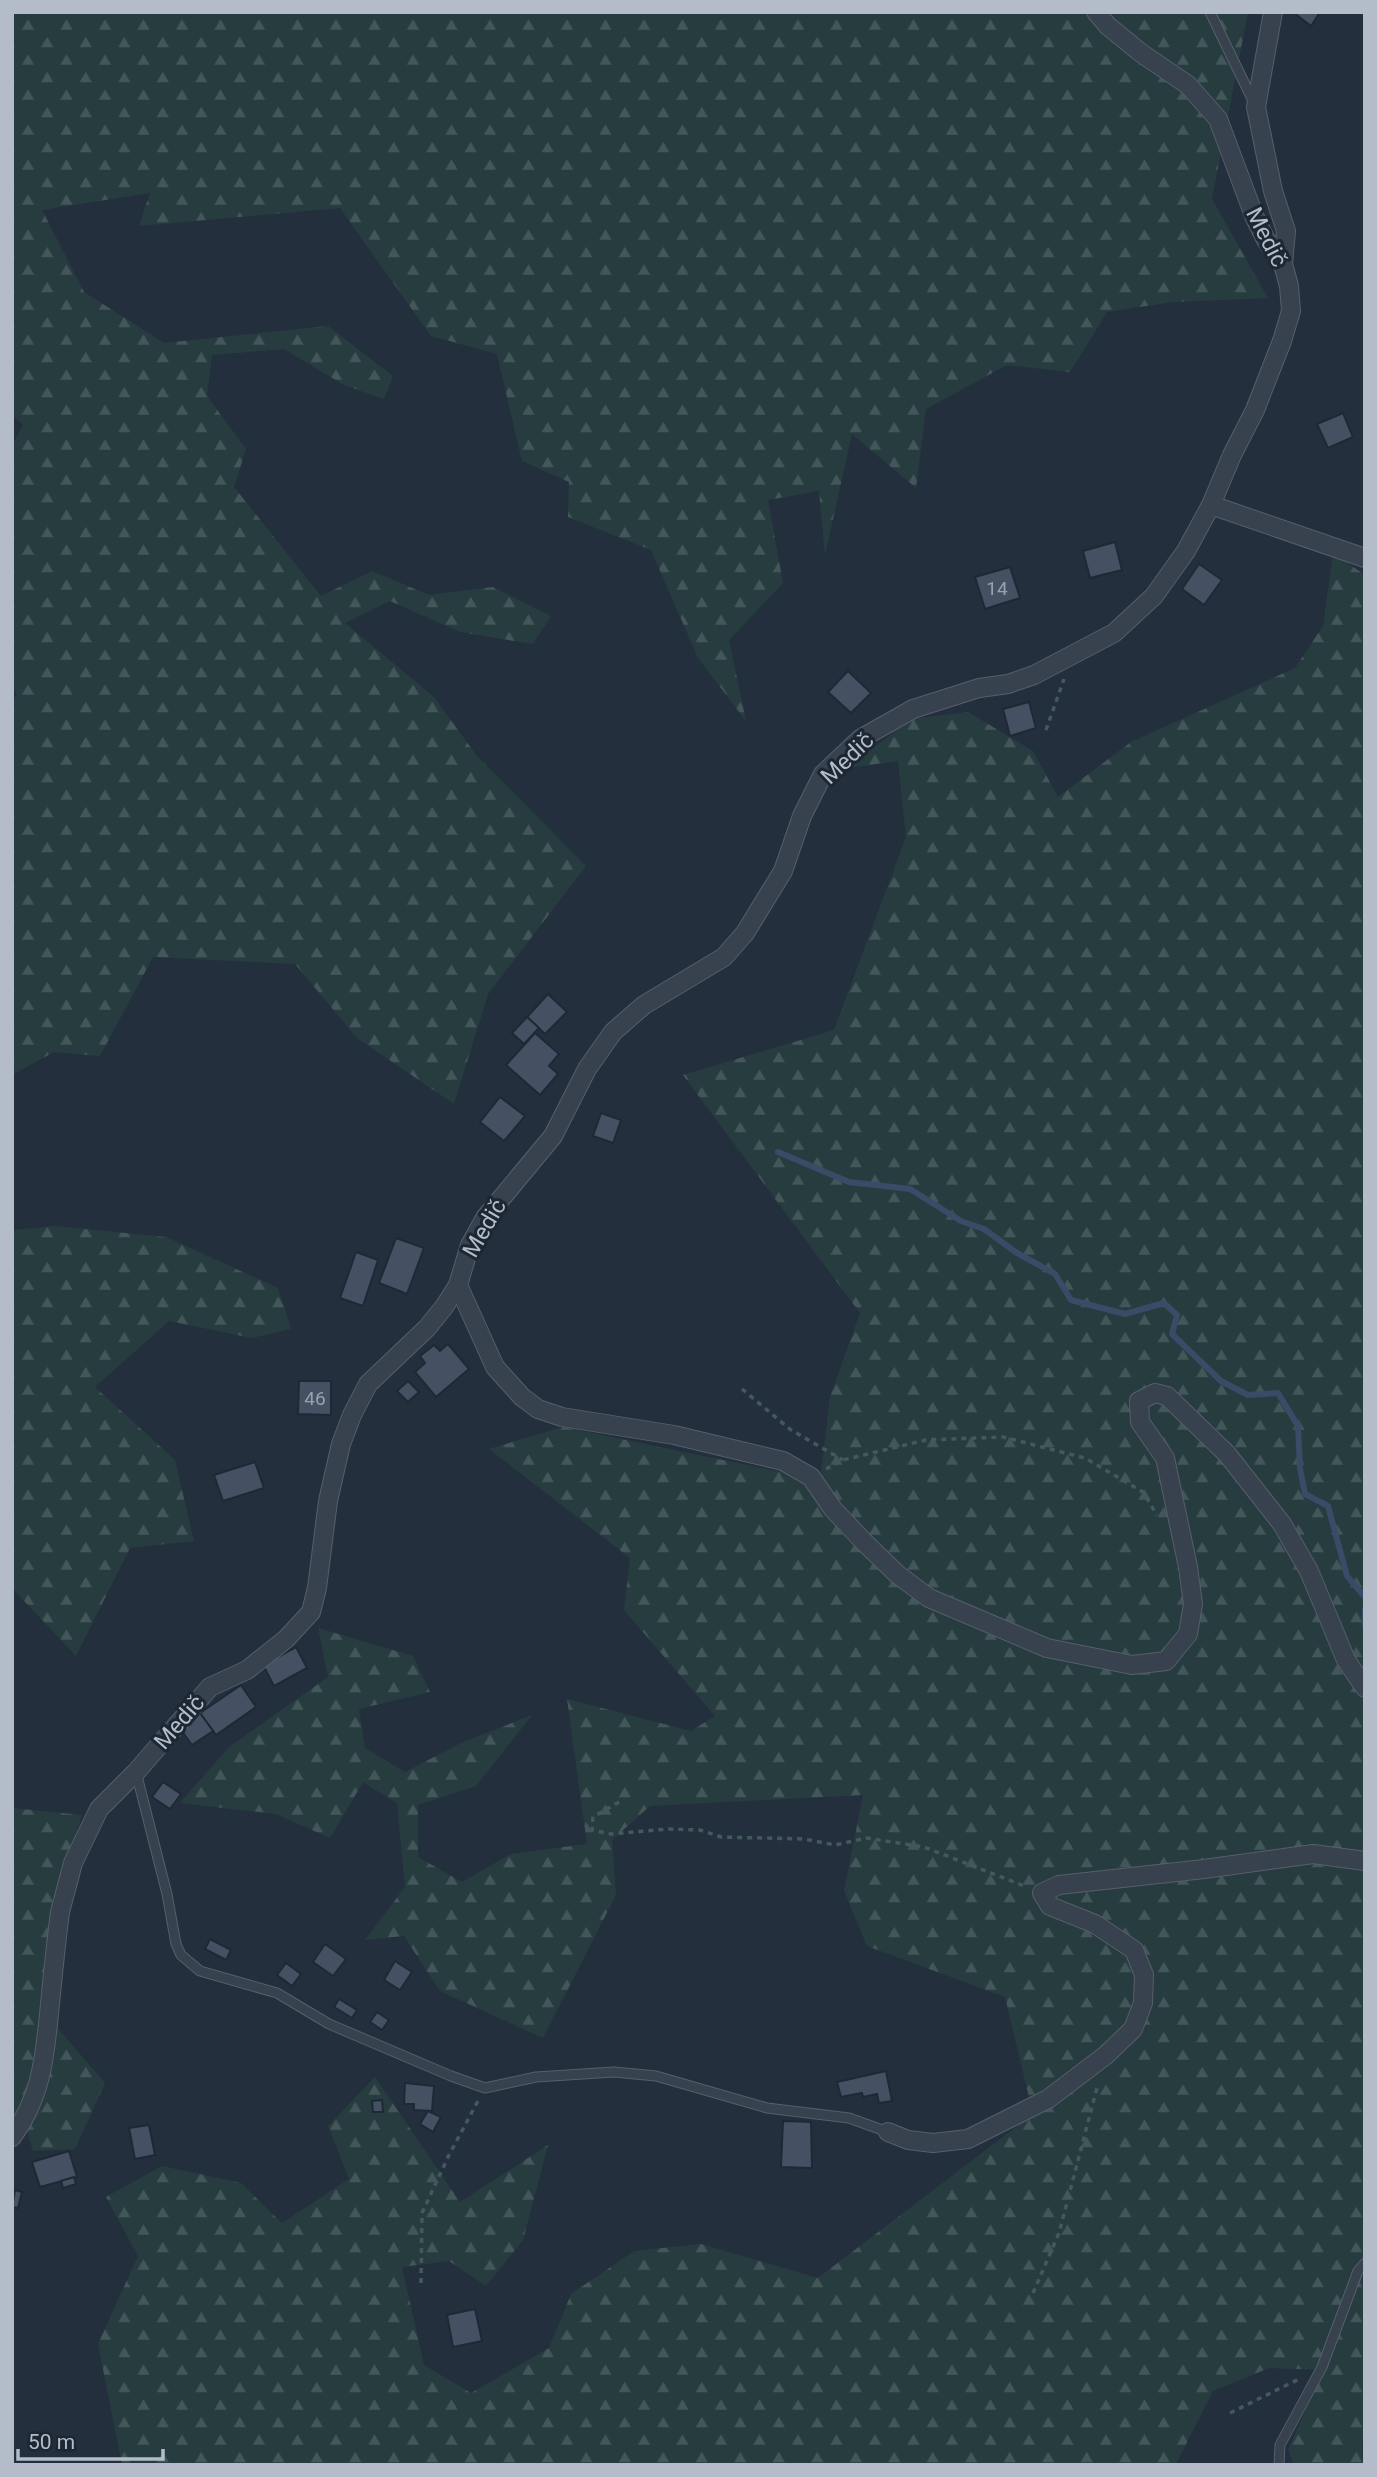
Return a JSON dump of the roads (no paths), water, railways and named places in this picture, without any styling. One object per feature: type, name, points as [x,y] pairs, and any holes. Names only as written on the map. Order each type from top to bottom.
[{"type":"street","name":"Medič","points":[[12,2137],[35,2097],[44,2068],[60,1912],[73,1863],[99,1809],[136,1772],[210,1687],[247,1670],[286,1639],[310,1612],[317,1588],[328,1500],[341,1444],[368,1384],[427,1328],[458,1285],[470,1245],[485,1218],[553,1136],[587,1069],[613,1032],[644,1005],[724,957],[745,933],[783,871],[802,816],[823,775],[860,739],[912,709],[979,688],[1008,684],[1034,675],[1114,633],[1154,596],[1186,551],[1211,505],[1283,341],[1291,311],[1283,264],[1255,218],[1218,119],[1188,85],[1108,26],[1096,12]]},
{"type":"street","points":[[1273,12],[1256,107],[1273,191],[1286,231],[1283,264]]},
{"type":"street","points":[[1211,505],[1365,558]]},
{"type":"street","points":[[458,1285],[495,1367],[522,1397],[538,1409],[562,1417],[674,1436],[783,1461],[811,1477],[833,1508],[864,1542],[929,1598],[1047,1648],[1132,1665],[1166,1661],[1188,1634],[1193,1604],[1165,1458],[1140,1422],[1139,1401],[1155,1393],[1167,1396],[1227,1454],[1282,1524],[1309,1571],[1346,1660],[1365,1688]]},
{"type":"street","points":[[888,2132],[908,2140],[933,2143],[968,2139],[1048,2099],[1106,2055],[1133,2029],[1143,2003],[1144,1975],[1134,1950],[1095,1924],[1050,1906],[1042,1893],[1059,1885],[1313,1854],[1365,1861]]},
{"type":"lane","points":[[1210,12],[1256,107]]},
{"type":"lane","points":[[136,1772],[167,1894],[176,1944],[181,1955],[200,1971],[277,1993],[329,2024],[485,2088],[536,2077],[614,2072],[656,2076],[767,2108],[849,2118],[888,2132]]},
{"type":"lane","points":[[1279,2465],[1280,2445],[1322,2367],[1358,2272],[1365,2263]]},
{"type":"waterway","points":[[778,1152],[849,1182],[910,1189],[961,1221],[984,1229],[1017,1253],[1055,1274],[1071,1300],[1125,1314],[1164,1303],[1177,1315],[1172,1334],[1221,1381],[1248,1395],[1278,1393],[1298,1426],[1300,1468],[1305,1494],[1328,1506],[1347,1576],[1365,1597]]},
{"type":"waterway","points":[[1365,1610],[1365,1625]]}]
